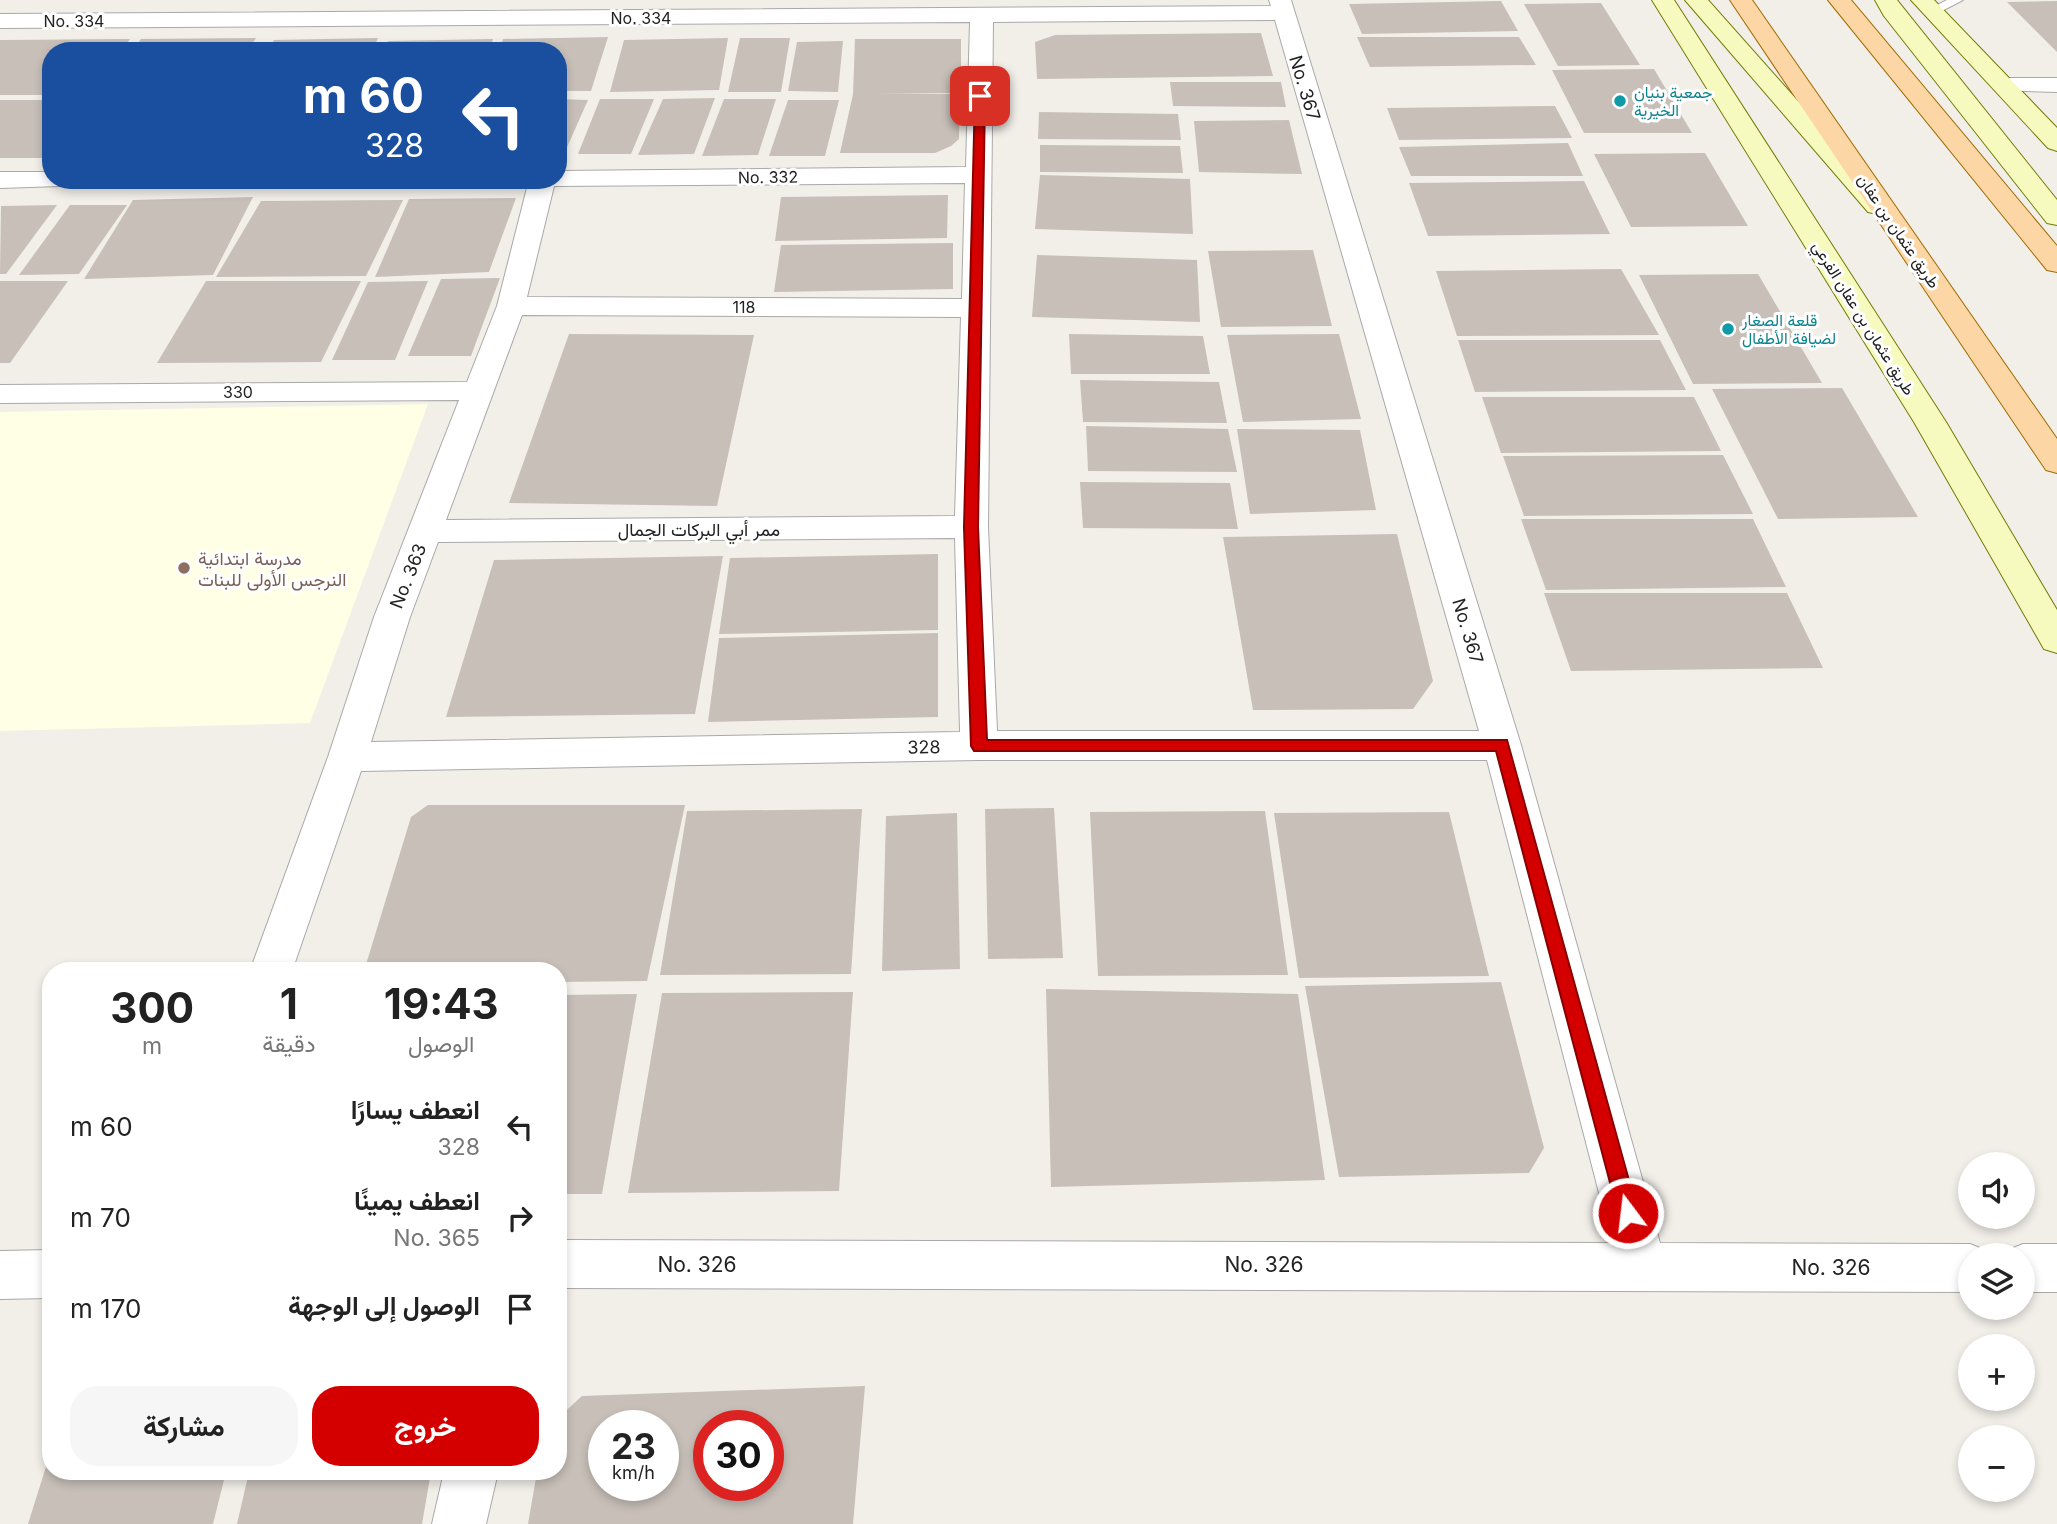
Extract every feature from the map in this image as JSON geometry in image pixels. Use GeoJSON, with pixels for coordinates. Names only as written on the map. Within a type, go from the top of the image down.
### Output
{"type":"FeatureCollection","features":[{"type":"Feature","properties":{"kind":"main road","name":"طريق عثمان بن عفان الفرعي"},"geometry":{"type":"LineString","coordinates":[[1663,0],[1930,422],[2057,639]]}},
{"type":"Feature","properties":{"kind":"main road"},"geometry":{"type":"LineString","coordinates":[[1696,0],[1901,234]]}},
{"type":"Feature","properties":{"kind":"main road","name":"طريق عثمان بن عفان"},"geometry":{"type":"LineString","coordinates":[[1741,0],[2057,463]]}},
{"type":"Feature","properties":{"kind":"main road"},"geometry":{"type":"LineString","coordinates":[[1839,0],[2057,264]]}},
{"type":"Feature","properties":{"kind":"main road"},"geometry":{"type":"LineString","coordinates":[[1886,0],[2057,217]]}},
{"type":"Feature","properties":{"kind":"main road"},"geometry":{"type":"LineString","coordinates":[[1927,5],[2057,143]]}},
{"type":"Feature","properties":{"kind":"street","name":"No. 334"},"geometry":{"type":"LineString","coordinates":[[0,22],[982,16],[1281,7]]}},
{"type":"Feature","properties":{"kind":"street","name":"No. 367"},"geometry":{"type":"LineString","coordinates":[[1281,7],[1502,745],[1642,1265]]}},
{"type":"Feature","properties":{"kind":"street"},"geometry":{"type":"LineString","coordinates":[[979,746],[971,527],[982,16]]}},
{"type":"Feature","properties":{"kind":"street"},"geometry":{"type":"LineString","coordinates":[[2004,85],[2057,85]]}},
{"type":"Feature","properties":{"kind":"street","name":"No. 332"},"geometry":{"type":"LineString","coordinates":[[567,179],[978,175]]}},
{"type":"Feature","properties":{"kind":"street"},"geometry":{"type":"LineString","coordinates":[[0,180],[42,180]]}},
{"type":"Feature","properties":{"kind":"street","name":"No. 363"},"geometry":{"type":"LineString","coordinates":[[274,962],[347,757],[391,617],[511,306],[539,189]]}},
{"type":"Feature","properties":{"kind":"street","name":"118"},"geometry":{"type":"LineString","coordinates":[[511,306],[976,307]]}},
{"type":"Feature","properties":{"kind":"street","name":"330"},"geometry":{"type":"LineString","coordinates":[[0,394],[477,391]]}},
{"type":"Feature","properties":{"kind":"street","name":"ممر أبي البركات الجمال"},"geometry":{"type":"LineString","coordinates":[[426,531],[971,527]]}},
{"type":"Feature","properties":{"kind":"street","name":"328"},"geometry":{"type":"LineString","coordinates":[[347,757],[979,746],[1502,745]]}},
{"type":"Feature","properties":{"kind":"street","name":"No. 326"},"geometry":{"type":"LineString","coordinates":[[567,1264],[1958,1268]]}},
{"type":"Feature","properties":{"kind":"street"},"geometry":{"type":"LineString","coordinates":[[2035,1268],[2057,1268]]}},
{"type":"Feature","properties":{"kind":"street"},"geometry":{"type":"LineString","coordinates":[[0,1275],[42,1274]]}},
{"type":"Feature","properties":{"kind":"street"},"geometry":{"type":"LineString","coordinates":[[459,1524],[469,1480]]}},
{"type":"Feature","properties":{"kind":"lane"},"geometry":{"type":"LineString","coordinates":[[1927,5],[1957,0]]}},
{"type":"Feature","properties":{"kind":"shaded area","name":"مدرسة ابتدائية النرجس الأولى للبنات"},"geometry":{"type":"Polygon","coordinates":[[[428,404],[310,723],[0,731],[0,412],[428,404]]]}},
{"type":"Feature","properties":{"kind":"building"},"geometry":{"type":"Polygon","coordinates":[[[1501,1],[1518,31],[1362,34],[1349,4],[1501,1]]]}},
{"type":"Feature","properties":{"kind":"building"},"geometry":{"type":"Polygon","coordinates":[[[2057,1],[2057,52],[2007,2],[2057,1]]]}},
{"type":"Feature","properties":{"kind":"building"},"geometry":{"type":"Polygon","coordinates":[[[1601,3],[1640,65],[1558,66],[1524,4],[1601,3]]]}},
{"type":"Feature","properties":{"kind":"building"},"geometry":{"type":"Polygon","coordinates":[[[1261,33],[1273,76],[1037,79],[1035,42],[1055,35],[1261,33]]]}},
{"type":"Feature","properties":{"kind":"building"},"geometry":{"type":"Polygon","coordinates":[[[608,37],[591,91],[567,91],[567,42],[502,42],[503,39],[608,37]]]}},
{"type":"Feature","properties":{"kind":"building"},"geometry":{"type":"Polygon","coordinates":[[[1357,37],[1519,37],[1536,65],[1370,67],[1357,37]]]}},
{"type":"Feature","properties":{"kind":"building"},"geometry":{"type":"Polygon","coordinates":[[[256,38],[253,42],[139,42],[141,39],[256,38]]]}},
{"type":"Feature","properties":{"kind":"building"},"geometry":{"type":"Polygon","coordinates":[[[378,38],[376,42],[273,42],[378,38]]]}},
{"type":"Feature","properties":{"kind":"building"},"geometry":{"type":"Polygon","coordinates":[[[728,38],[719,90],[610,92],[624,40],[728,38]]]}},
{"type":"Feature","properties":{"kind":"building"},"geometry":{"type":"Polygon","coordinates":[[[740,38],[790,38],[781,92],[728,92],[740,38]]]}},
{"type":"Feature","properties":{"kind":"building"},"geometry":{"type":"Polygon","coordinates":[[[130,39],[128,42],[42,42],[42,95],[0,95],[0,40],[130,39]]]}},
{"type":"Feature","properties":{"kind":"building"},"geometry":{"type":"Polygon","coordinates":[[[493,39],[492,42],[388,41],[493,39]]]}},
{"type":"Feature","properties":{"kind":"building"},"geometry":{"type":"Polygon","coordinates":[[[855,39],[961,39],[961,93],[878,94],[960,94],[959,139],[935,153],[840,153],[853,94],[855,39]]]}},
{"type":"Feature","properties":{"kind":"building"},"geometry":{"type":"Polygon","coordinates":[[[843,41],[838,92],[788,91],[797,42],[843,41]]]}},
{"type":"Feature","properties":{"kind":"building","name":"جمعية بنيان الخيرية"},"geometry":{"type":"Polygon","coordinates":[[[1654,69],[1692,133],[1584,133],[1552,70],[1654,69]]]}},
{"type":"Feature","properties":{"kind":"building"},"geometry":{"type":"Polygon","coordinates":[[[1170,82],[1281,82],[1286,107],[1173,106],[1170,82]]]}},
{"type":"Feature","properties":{"kind":"building"},"geometry":{"type":"Polygon","coordinates":[[[715,98],[694,154],[638,155],[663,99],[715,98]]]}},
{"type":"Feature","properties":{"kind":"building"},"geometry":{"type":"Polygon","coordinates":[[[567,99],[588,100],[567,147],[567,99]]]}},
{"type":"Feature","properties":{"kind":"building"},"geometry":{"type":"Polygon","coordinates":[[[600,99],[654,99],[631,154],[578,154],[600,99]]]}},
{"type":"Feature","properties":{"kind":"building"},"geometry":{"type":"Polygon","coordinates":[[[724,99],[776,99],[758,155],[702,156],[724,99]]]}},
{"type":"Feature","properties":{"kind":"building"},"geometry":{"type":"Polygon","coordinates":[[[0,100],[42,100],[42,158],[0,158],[0,100]]]}},
{"type":"Feature","properties":{"kind":"building"},"geometry":{"type":"Polygon","coordinates":[[[788,100],[839,100],[825,156],[769,156],[788,100]]]}},
{"type":"Feature","properties":{"kind":"building"},"geometry":{"type":"Polygon","coordinates":[[[1555,106],[1572,138],[1399,140],[1387,108],[1555,106]]]}},
{"type":"Feature","properties":{"kind":"building"},"geometry":{"type":"Polygon","coordinates":[[[1039,112],[1178,114],[1181,140],[1038,139],[1039,112]]]}},
{"type":"Feature","properties":{"kind":"building"},"geometry":{"type":"Polygon","coordinates":[[[1289,120],[1302,174],[1199,172],[1194,121],[1289,120]]]}},
{"type":"Feature","properties":{"kind":"building"},"geometry":{"type":"Polygon","coordinates":[[[1568,143],[1583,176],[1411,176],[1399,147],[1568,143]]]}},
{"type":"Feature","properties":{"kind":"building"},"geometry":{"type":"Polygon","coordinates":[[[1040,145],[1180,146],[1183,173],[1040,172],[1040,145]]]}},
{"type":"Feature","properties":{"kind":"building"},"geometry":{"type":"Polygon","coordinates":[[[1705,153],[1748,226],[1631,227],[1594,154],[1705,153]]]}},
{"type":"Feature","properties":{"kind":"building"},"geometry":{"type":"Polygon","coordinates":[[[1040,175],[1190,179],[1193,234],[1035,229],[1040,175]]]}},
{"type":"Feature","properties":{"kind":"building"},"geometry":{"type":"Polygon","coordinates":[[[1584,181],[1610,234],[1428,236],[1409,183],[1584,181]]]}},
{"type":"Feature","properties":{"kind":"building"},"geometry":{"type":"Polygon","coordinates":[[[948,195],[947,238],[775,241],[781,197],[948,195]]]}},
{"type":"Feature","properties":{"kind":"building"},"geometry":{"type":"Polygon","coordinates":[[[253,197],[213,275],[84,279],[133,200],[253,197]]]}},
{"type":"Feature","properties":{"kind":"building"},"geometry":{"type":"Polygon","coordinates":[[[516,198],[489,272],[375,277],[409,199],[516,198]]]}},
{"type":"Feature","properties":{"kind":"building"},"geometry":{"type":"Polygon","coordinates":[[[403,200],[366,276],[216,277],[261,201],[403,200]]]}},
{"type":"Feature","properties":{"kind":"building"},"geometry":{"type":"Polygon","coordinates":[[[57,205],[6,274],[0,274],[1,206],[57,205]]]}},
{"type":"Feature","properties":{"kind":"building"},"geometry":{"type":"Polygon","coordinates":[[[70,205],[127,205],[79,274],[19,275],[70,205]]]}},
{"type":"Feature","properties":{"kind":"building"},"geometry":{"type":"Polygon","coordinates":[[[953,243],[953,289],[774,292],[781,245],[953,243]]]}},
{"type":"Feature","properties":{"kind":"building"},"geometry":{"type":"Polygon","coordinates":[[[1313,250],[1332,326],[1221,327],[1208,251],[1313,250]]]}},
{"type":"Feature","properties":{"kind":"building"},"geometry":{"type":"Polygon","coordinates":[[[1037,255],[1197,260],[1200,322],[1032,317],[1037,255]]]}},
{"type":"Feature","properties":{"kind":"building"},"geometry":{"type":"Polygon","coordinates":[[[1621,269],[1659,335],[1457,336],[1436,271],[1621,269]]]}},
{"type":"Feature","properties":{"kind":"building","name":"قلعة الصغار لضيافة الأطفال"},"geometry":{"type":"Polygon","coordinates":[[[1758,274],[1822,383],[1693,384],[1639,275],[1758,274]]]}},
{"type":"Feature","properties":{"kind":"building"},"geometry":{"type":"Polygon","coordinates":[[[500,278],[471,356],[408,356],[441,279],[500,278]]]}},
{"type":"Feature","properties":{"kind":"building"},"geometry":{"type":"Polygon","coordinates":[[[0,281],[68,281],[10,363],[0,363],[0,281]]]}},
{"type":"Feature","properties":{"kind":"building"},"geometry":{"type":"Polygon","coordinates":[[[206,281],[361,281],[321,362],[157,363],[206,281]]]}},
{"type":"Feature","properties":{"kind":"building"},"geometry":{"type":"Polygon","coordinates":[[[428,281],[395,360],[332,360],[368,282],[428,281]]]}},
{"type":"Feature","properties":{"kind":"building"},"geometry":{"type":"Polygon","coordinates":[[[569,334],[754,335],[717,506],[509,503],[569,334]]]}},
{"type":"Feature","properties":{"kind":"building"},"geometry":{"type":"Polygon","coordinates":[[[1069,334],[1203,336],[1210,374],[1071,374],[1069,334]]]}},
{"type":"Feature","properties":{"kind":"building"},"geometry":{"type":"Polygon","coordinates":[[[1339,334],[1361,419],[1243,422],[1227,335],[1339,334]]]}},
{"type":"Feature","properties":{"kind":"building"},"geometry":{"type":"Polygon","coordinates":[[[1458,340],[1660,340],[1686,390],[1475,392],[1458,340]]]}},
{"type":"Feature","properties":{"kind":"building"},"geometry":{"type":"Polygon","coordinates":[[[1080,380],[1219,382],[1227,423],[1083,422],[1080,380]]]}},
{"type":"Feature","properties":{"kind":"building"},"geometry":{"type":"Polygon","coordinates":[[[1842,388],[1918,517],[1778,519],[1712,389],[1842,388]]]}},
{"type":"Feature","properties":{"kind":"building"},"geometry":{"type":"Polygon","coordinates":[[[1482,397],[1694,397],[1721,451],[1501,453],[1482,397]]]}},
{"type":"Feature","properties":{"kind":"building"},"geometry":{"type":"Polygon","coordinates":[[[1086,426],[1228,429],[1237,472],[1088,471],[1086,426]]]}},
{"type":"Feature","properties":{"kind":"building"},"geometry":{"type":"Polygon","coordinates":[[[1237,429],[1360,430],[1376,510],[1250,514],[1237,429]]]}},
{"type":"Feature","properties":{"kind":"building"},"geometry":{"type":"Polygon","coordinates":[[[1723,455],[1753,514],[1524,516],[1503,456],[1723,455]]]}},
{"type":"Feature","properties":{"kind":"building"},"geometry":{"type":"Polygon","coordinates":[[[1080,482],[1230,483],[1238,529],[1083,528],[1080,482]]]}},
{"type":"Feature","properties":{"kind":"building"},"geometry":{"type":"Polygon","coordinates":[[[1521,519],[1753,519],[1786,587],[1546,590],[1521,519]]]}},
{"type":"Feature","properties":{"kind":"building"},"geometry":{"type":"Polygon","coordinates":[[[1397,534],[1433,681],[1413,709],[1253,710],[1223,537],[1397,534]]]}},
{"type":"Feature","properties":{"kind":"building"},"geometry":{"type":"Polygon","coordinates":[[[938,554],[938,630],[719,634],[730,558],[938,554]]]}},
{"type":"Feature","properties":{"kind":"building"},"geometry":{"type":"Polygon","coordinates":[[[723,556],[695,714],[446,717],[494,560],[723,556]]]}},
{"type":"Feature","properties":{"kind":"building"},"geometry":{"type":"Polygon","coordinates":[[[1544,593],[1787,593],[1823,668],[1571,671],[1544,593]]]}},
{"type":"Feature","properties":{"kind":"building"},"geometry":{"type":"Polygon","coordinates":[[[938,633],[938,717],[708,722],[719,638],[938,633]]]}},
{"type":"Feature","properties":{"kind":"building"},"geometry":{"type":"Polygon","coordinates":[[[428,805],[685,805],[647,981],[567,982],[567,962],[367,962],[411,817],[428,805]]]}},
{"type":"Feature","properties":{"kind":"building"},"geometry":{"type":"Polygon","coordinates":[[[1054,808],[1063,958],[988,959],[985,809],[1054,808]]]}},
{"type":"Feature","properties":{"kind":"building"},"geometry":{"type":"Polygon","coordinates":[[[862,809],[851,974],[660,975],[687,811],[862,809]]]}},
{"type":"Feature","properties":{"kind":"building"},"geometry":{"type":"Polygon","coordinates":[[[1265,811],[1288,975],[1098,976],[1090,812],[1265,811]]]}},
{"type":"Feature","properties":{"kind":"building"},"geometry":{"type":"Polygon","coordinates":[[[1449,812],[1489,976],[1299,978],[1274,813],[1449,812]]]}},
{"type":"Feature","properties":{"kind":"building"},"geometry":{"type":"Polygon","coordinates":[[[957,813],[960,969],[882,971],[886,816],[957,813]]]}},
{"type":"Feature","properties":{"kind":"building"},"geometry":{"type":"Polygon","coordinates":[[[1501,982],[1544,1148],[1529,1173],[1339,1177],[1305,986],[1501,982]]]}},
{"type":"Feature","properties":{"kind":"building"},"geometry":{"type":"Polygon","coordinates":[[[1046,989],[1298,994],[1325,1180],[1051,1187],[1046,989]]]}},
{"type":"Feature","properties":{"kind":"building"},"geometry":{"type":"Polygon","coordinates":[[[853,992],[839,1191],[628,1193],[662,993],[853,992]]]}},
{"type":"Feature","properties":{"kind":"building"},"geometry":{"type":"Polygon","coordinates":[[[637,994],[602,1194],[567,1194],[567,995],[637,994]]]}},
{"type":"Feature","properties":{"kind":"building"},"geometry":{"type":"Polygon","coordinates":[[[865,1386],[853,1524],[528,1524],[536,1480],[567,1480],[567,1410],[582,1396],[865,1386]]]}},
{"type":"Feature","properties":{"kind":"building"},"geometry":{"type":"Polygon","coordinates":[[[42,1479],[224,1480],[213,1524],[28,1524],[42,1479]]]}},
{"type":"Feature","properties":{"kind":"building"},"geometry":{"type":"Polygon","coordinates":[[[247,1480],[430,1480],[422,1524],[237,1524],[247,1480]]]}},
{"type":"Feature","properties":{"kind":"place","name":"جمعية بنيان الخيرية"},"geometry":{"type":"Point","coordinates":[1620,101]}},
{"type":"Feature","properties":{"kind":"place","name":"قلعة الصغار لضيافة الأطفال"},"geometry":{"type":"Point","coordinates":[1728,329]}},
{"type":"Feature","properties":{"kind":"place","name":"مدرسة ابتدائية النرجس الأولى للبنات"},"geometry":{"type":"Point","coordinates":[184,568]}},
{"type":"Feature","properties":{"kind":"route"},"geometry":{"type":"LineString","coordinates":[[980,96],[971,527],[979,746],[1502,745],[1628,1213]]}}]}
